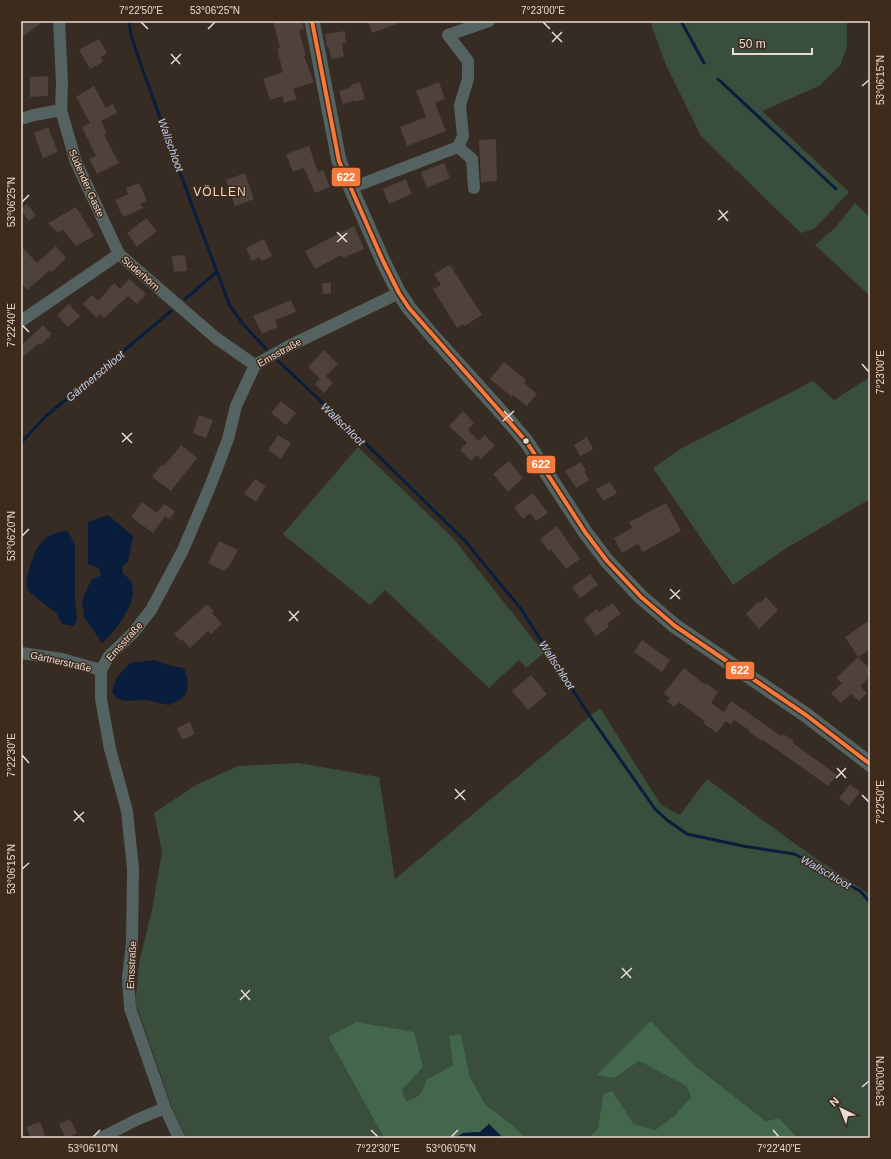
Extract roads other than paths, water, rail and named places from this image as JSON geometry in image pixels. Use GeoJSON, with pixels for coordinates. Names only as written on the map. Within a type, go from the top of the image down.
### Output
{"type":"FeatureCollection","features":[{"type":"Feature","properties":{"kind":"street","name":"Südender Gaste"},"geometry":{"type":"LineString","coordinates":[[59,21],[62,83],[60,110],[76,162],[119,254]]}},
{"type":"Feature","properties":{"kind":"street"},"geometry":{"type":"LineString","coordinates":[[351,188],[458,147],[463,136],[460,105],[468,79],[468,62],[448,35],[489,21]]}},
{"type":"Feature","properties":{"kind":"street"},"geometry":{"type":"LineString","coordinates":[[315,22],[339,162],[383,261],[399,293],[409,308],[526,441],[590,538],[607,561],[626,582],[675,626],[806,715],[870,764]]}},
{"type":"Feature","properties":{"kind":"street"},"geometry":{"type":"LineString","coordinates":[[21,120],[34,115],[60,110]]}},
{"type":"Feature","properties":{"kind":"street"},"geometry":{"type":"LineString","coordinates":[[458,147],[472,160],[474,188]]}},
{"type":"Feature","properties":{"kind":"street","name":"Süderhörn"},"geometry":{"type":"LineString","coordinates":[[21,320],[119,254],[216,338],[255,365]]}},
{"type":"Feature","properties":{"kind":"street","name":"Emsstraße"},"geometry":{"type":"LineString","coordinates":[[179,1138],[165,1108],[130,1008],[128,978],[132,943],[133,868],[127,811],[110,749],[101,699],[100,670],[109,656],[133,633],[151,610],[183,550],[228,440],[236,406],[255,365],[263,359],[295,343],[399,293]]}},
{"type":"Feature","properties":{"kind":"street","name":"Gärtnerstraße"},"geometry":{"type":"LineString","coordinates":[[21,653],[62,659],[100,670]]}},
{"type":"Feature","properties":{"kind":"street"},"geometry":{"type":"LineString","coordinates":[[101,1138],[136,1120],[165,1108]]}},
{"type":"Feature","properties":{"kind":"water"},"geometry":{"type":"Polygon","coordinates":[[[108,515],[133,536],[128,562],[122,567],[123,574],[130,581],[133,589],[132,599],[128,609],[115,629],[102,643],[84,617],[82,601],[91,580],[101,575],[99,568],[88,564],[88,522],[108,515]]]}},
{"type":"Feature","properties":{"kind":"water"},"geometry":{"type":"Polygon","coordinates":[[[68,531],[75,545],[75,600],[77,619],[74,626],[62,624],[56,613],[28,591],[27,586],[27,578],[31,562],[37,548],[52,534],[68,531]]]}},
{"type":"Feature","properties":{"kind":"water"},"geometry":{"type":"Polygon","coordinates":[[[154,660],[171,666],[184,668],[188,684],[186,692],[181,699],[169,705],[148,700],[126,701],[118,699],[115,696],[112,691],[117,677],[130,663],[154,660]]]}},
{"type":"Feature","properties":{"kind":"water"},"geometry":{"type":"Polygon","coordinates":[[[489,1124],[503,1138],[455,1138],[463,1133],[480,1132],[489,1124]]]}},
{"type":"Feature","properties":{"kind":"waterway","name":"Wallschloot"},"geometry":{"type":"LineString","coordinates":[[129,21],[131,35],[142,68],[230,306],[243,324],[266,349]]}},
{"type":"Feature","properties":{"kind":"waterway"},"geometry":{"type":"LineString","coordinates":[[681,21],[704,63]]}},
{"type":"Feature","properties":{"kind":"waterway"},"geometry":{"type":"LineString","coordinates":[[718,79],[836,189]]}},
{"type":"Feature","properties":{"kind":"waterway","name":"Gärtnerschloot"},"geometry":{"type":"LineString","coordinates":[[185,299],[217,272]]}},
{"type":"Feature","properties":{"kind":"waterway","name":"Gärtnerschloot"},"geometry":{"type":"LineString","coordinates":[[21,443],[45,417],[171,311]]}},
{"type":"Feature","properties":{"kind":"waterway","name":"Wallschloot"},"geometry":{"type":"LineString","coordinates":[[278,361],[353,431],[465,541],[521,609],[587,712],[655,809],[667,820],[687,834],[743,846],[794,854],[813,863],[829,874],[860,891],[870,902]]}},
{"type":"Feature","properties":{"kind":"district","name":"VÖLLEN"},"geometry":{"type":"Point","coordinates":[220,192]}}]}
